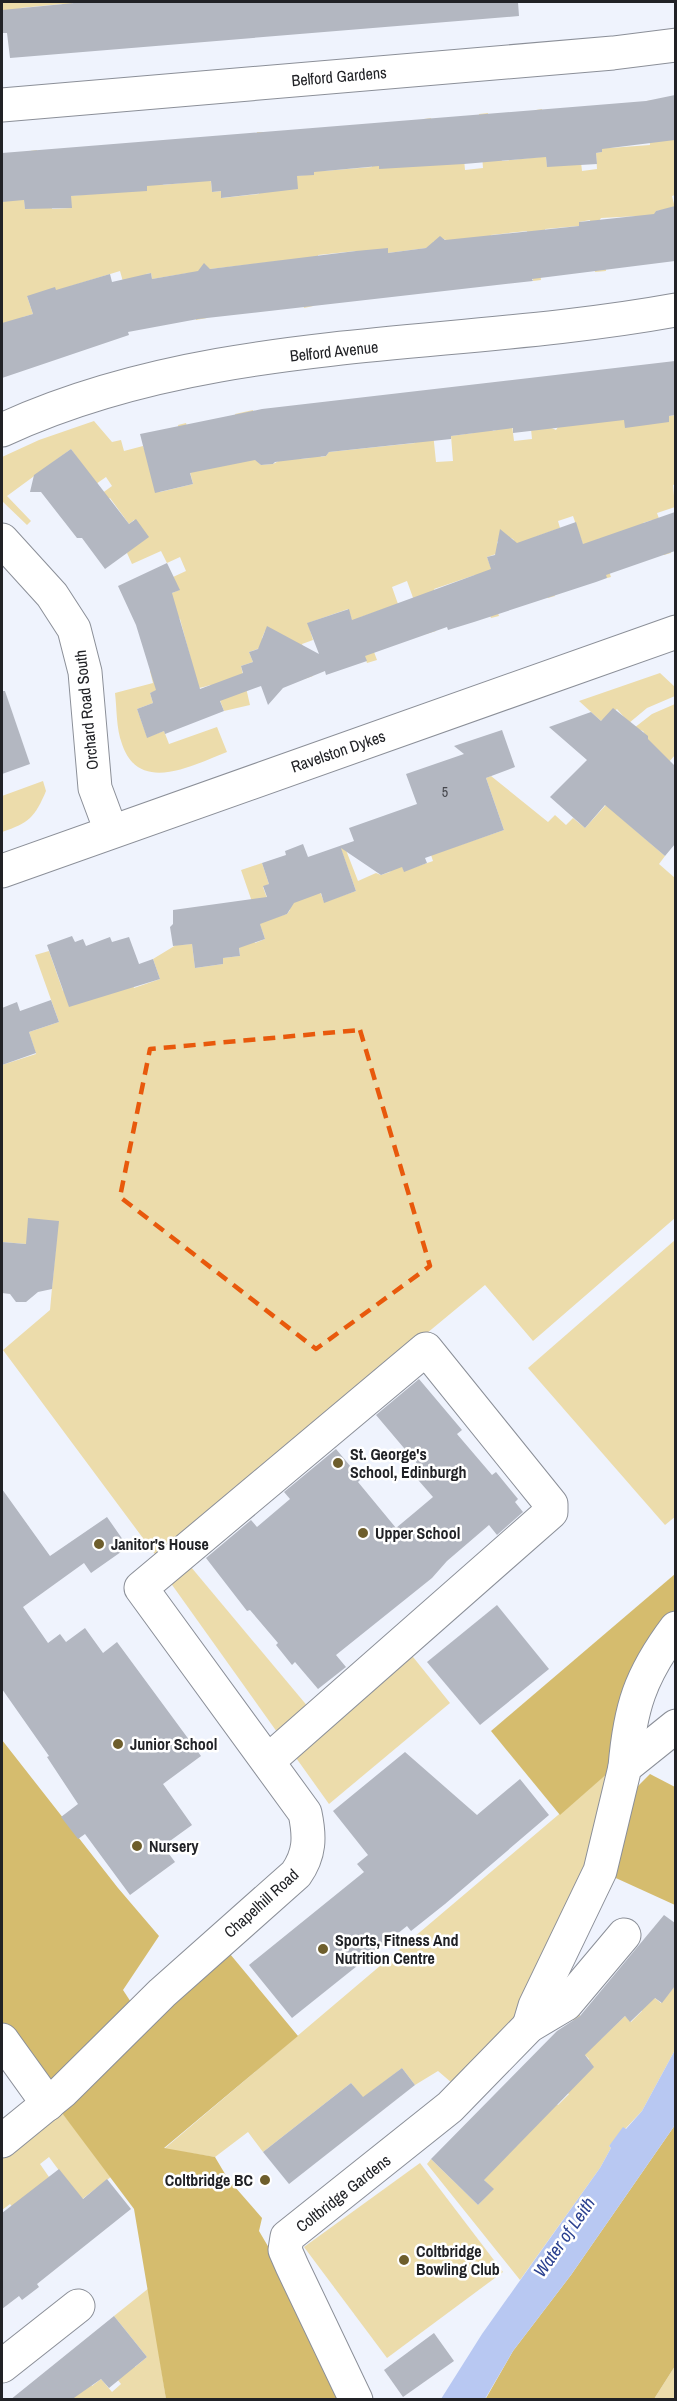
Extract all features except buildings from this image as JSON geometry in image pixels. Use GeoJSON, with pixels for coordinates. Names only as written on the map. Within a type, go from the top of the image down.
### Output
{"type":"FeatureCollection","features":[{"type":"Feature","properties":{"kind":"street","name":"Belford Gardens"},"geometry":{"type":"LineString","coordinates":[[2,105],[601,54],[675,45]]}},
{"type":"Feature","properties":{"kind":"street","name":"Belford Avenue"},"geometry":{"type":"LineString","coordinates":[[2,430],[64,405],[208,366],[675,310]]}},
{"type":"Feature","properties":{"kind":"street","name":"Orchard Road South"},"geometry":{"type":"LineString","coordinates":[[2,540],[52,595],[74,629],[85,672],[95,788],[111,831]]}},
{"type":"Feature","properties":{"kind":"street","name":"Ravelston Dykes"},"geometry":{"type":"LineString","coordinates":[[2,871],[111,831],[671,640]]}},
{"type":"Feature","properties":{"kind":"street","name":"Chapelhill Road"},"geometry":{"type":"LineString","coordinates":[[2,2141],[55,2098],[230,1930],[296,1875],[306,1859],[309,1842],[305,1813],[141,1588],[426,1349],[551,1504],[552,1510],[548,1516],[268,1761]]}},
{"type":"Feature","properties":{"kind":"street","name":"Coltbridge Gardens"},"geometry":{"type":"LineString","coordinates":[[529,2026],[535,2006],[600,1871],[625,1767],[632,1715],[644,1676],[675,1628]]}},
{"type":"Feature","properties":{"kind":"street"},"geometry":{"type":"LineString","coordinates":[[625,1767],[675,1726]]}},
{"type":"Feature","properties":{"kind":"street","name":"Coltbridge Gardens"},"geometry":{"type":"LineString","coordinates":[[356,2400],[285,2250],[286,2237],[450,2107],[529,2026],[566,2004],[624,1935]]}},
{"type":"Feature","properties":{"kind":"street"},"geometry":{"type":"LineString","coordinates":[[2,2040],[55,2098]]}},
{"type":"Feature","properties":{"kind":"street"},"geometry":{"type":"LineString","coordinates":[[2,2366],[78,2306]]}},
{"type":"Feature","properties":{"kind":"highlighted area"},"geometry":{"type":"Polygon","coordinates":[[[360,1030],[430,1266],[316,1349],[120,1197],[150,1049],[360,1030]]]}},
{"type":"Feature","properties":{"kind":"shaded area"},"geometry":{"type":"Polygon","coordinates":[[[2,2],[84,2],[72,3],[75,33],[65,34],[62,4],[20,8],[22,38],[5,10],[2,10],[2,2]]]}},
{"type":"Feature","properties":{"kind":"shaded area"},"geometry":{"type":"Polygon","coordinates":[[[654,100],[675,140],[675,195],[672,196],[675,208],[656,211],[643,247],[639,216],[601,218],[599,221],[602,229],[606,271],[595,272],[590,220],[579,222],[579,226],[545,229],[548,259],[539,259],[541,280],[533,281],[527,231],[491,235],[494,265],[442,238],[433,242],[434,247],[388,253],[388,248],[362,300],[356,251],[318,255],[321,285],[311,287],[313,306],[304,308],[298,259],[210,269],[201,267],[207,318],[196,320],[188,273],[152,279],[151,273],[146,274],[146,280],[132,314],[120,271],[71,286],[85,330],[27,296],[33,314],[23,317],[9,356],[2,337],[2,202],[24,196],[25,209],[35,208],[30,151],[37,150],[39,179],[50,179],[52,209],[71,208],[71,196],[91,194],[143,142],[163,185],[200,181],[206,137],[212,192],[221,191],[222,198],[259,194],[258,180],[261,180],[257,132],[263,132],[265,151],[297,176],[314,174],[310,129],[323,171],[372,167],[369,124],[428,165],[424,119],[431,118],[433,138],[464,159],[465,170],[483,168],[479,114],[488,113],[490,133],[502,161],[540,157],[536,110],[542,109],[547,166],[580,154],[582,171],[597,169],[596,153],[602,152],[600,128],[610,148],[650,145],[647,101],[654,100]]]}},
{"type":"Feature","properties":{"kind":"shaded area"},"geometry":{"type":"Polygon","coordinates":[[[595,372],[659,418],[675,415],[676,484],[673,485],[675,507],[657,513],[671,553],[664,555],[652,520],[643,523],[644,528],[598,539],[611,577],[607,578],[589,562],[573,516],[558,521],[560,528],[535,537],[555,596],[548,598],[513,539],[506,536],[497,542],[499,553],[487,557],[498,587],[490,590],[499,616],[491,618],[475,575],[434,589],[438,603],[427,607],[436,631],[426,634],[407,581],[392,587],[398,604],[361,617],[377,660],[367,663],[348,609],[308,623],[313,640],[302,644],[313,676],[304,679],[289,638],[281,641],[265,631],[262,638],[265,646],[249,652],[253,662],[241,666],[250,705],[224,711],[217,692],[210,685],[150,693],[153,703],[137,709],[147,737],[164,731],[169,744],[217,727],[227,752],[183,769],[154,772],[141,769],[130,760],[120,738],[115,693],[153,683],[150,671],[191,660],[180,619],[152,602],[179,590],[173,577],[186,571],[180,557],[167,563],[161,551],[132,564],[127,553],[138,526],[134,520],[129,524],[110,498],[73,525],[68,518],[112,486],[106,477],[96,484],[71,449],[7,496],[31,521],[27,525],[2,501],[2,457],[39,440],[94,421],[112,442],[121,440],[124,451],[143,446],[160,492],[193,484],[178,425],[186,423],[192,442],[244,462],[235,414],[253,410],[261,465],[273,464],[299,450],[300,459],[310,458],[308,441],[321,457],[326,456],[329,452],[415,443],[412,411],[431,413],[436,462],[453,461],[451,436],[473,433],[469,405],[493,431],[512,425],[514,441],[532,439],[526,380],[547,426],[556,430],[595,372]]]}},
{"type":"Feature","properties":{"kind":"shaded area"},"geometry":{"type":"Polygon","coordinates":[[[660,673],[675,687],[675,696],[647,708],[629,723],[617,709],[601,721],[579,701],[660,673]]]}},
{"type":"Feature","properties":{"kind":"shaded area"},"geometry":{"type":"Polygon","coordinates":[[[675,704],[675,755],[621,818],[665,856],[659,864],[675,878],[675,1218],[533,1341],[485,1285],[157,1557],[3,1350],[50,1310],[58,1222],[26,1244],[2,1242],[2,1065],[36,1054],[29,1032],[59,1022],[35,955],[49,951],[63,991],[132,982],[134,988],[160,979],[153,959],[176,945],[192,944],[195,968],[223,964],[223,958],[240,956],[237,930],[247,921],[255,943],[265,939],[241,870],[262,863],[269,884],[263,887],[274,918],[287,914],[290,910],[287,901],[317,884],[324,902],[356,891],[340,846],[344,845],[358,881],[376,873],[381,875],[390,872],[398,856],[404,871],[433,861],[431,855],[504,830],[486,778],[491,776],[548,822],[555,815],[566,825],[573,818],[585,828],[624,785],[648,739],[643,731],[634,728],[652,714],[675,704]]]}},
{"type":"Feature","properties":{"kind":"shaded area"},"geometry":{"type":"Polygon","coordinates":[[[43,781],[46,791],[30,818],[2,832],[2,796],[43,781]]]}},
{"type":"Feature","properties":{"kind":"shaded area"},"geometry":{"type":"Polygon","coordinates":[[[675,1240],[676,1516],[665,1525],[528,1368],[675,1240]]]}},
{"type":"Feature","properties":{"kind":"shaded area"},"geometry":{"type":"Polygon","coordinates":[[[191,1567],[309,1708],[282,1739],[165,1575],[191,1567]]]}},
{"type":"Feature","properties":{"kind":"shaded area"},"geometry":{"type":"Polygon","coordinates":[[[675,1574],[675,1613],[617,1765],[560,1815],[491,1731],[675,1574]]]}},
{"type":"Feature","properties":{"kind":"shaded area"},"geometry":{"type":"Polygon","coordinates":[[[405,1647],[450,1703],[329,1804],[289,1748],[405,1647]]]}},
{"type":"Feature","properties":{"kind":"shaded area"},"geometry":{"type":"Polygon","coordinates":[[[2,1740],[118,1888],[159,1936],[123,1990],[146,2025],[230,1954],[298,2036],[164,2148],[215,2157],[228,2179],[262,2218],[259,2231],[302,2304],[340,2399],[166,2399],[134,2209],[59,2109],[50,2088],[2,2023],[2,1740]]]}},
{"type":"Feature","properties":{"kind":"shaded area"},"geometry":{"type":"Polygon","coordinates":[[[617,1765],[595,1858],[517,2017],[452,2083],[438,2071],[415,2085],[402,2068],[363,2098],[351,2083],[263,2152],[248,2132],[215,2157],[164,2149],[617,1765]]]}},
{"type":"Feature","properties":{"kind":"shaded area"},"geometry":{"type":"Polygon","coordinates":[[[650,1774],[675,1787],[675,1905],[607,1874],[621,1803],[650,1774]]]}},
{"type":"Feature","properties":{"kind":"shaded area"},"geometry":{"type":"Polygon","coordinates":[[[620,1970],[661,2003],[675,1986],[675,2050],[642,2111],[609,2146],[611,2148],[600,2168],[520,2280],[427,2164],[431,2159],[478,2205],[493,2189],[483,2179],[550,2099],[558,2105],[569,2094],[562,2088],[589,2059],[581,2051],[593,2040],[571,2018],[577,2012],[601,2039],[625,2016],[631,2022],[642,2011],[620,1970]]]}},
{"type":"Feature","properties":{"kind":"shaded area"},"geometry":{"type":"Polygon","coordinates":[[[59,2109],[112,2176],[81,2200],[49,2157],[40,2164],[49,2177],[28,2226],[10,2204],[2,2210],[2,2156],[59,2109]]]}},
{"type":"Feature","properties":{"kind":"shaded area"},"geometry":{"type":"Polygon","coordinates":[[[675,2125],[675,2366],[654,2399],[485,2400],[513,2351],[571,2275],[675,2125]]]}},
{"type":"Feature","properties":{"kind":"shaded area","name":"Coltbridge Bowling Club"},"geometry":{"type":"Polygon","coordinates":[[[420,2163],[503,2272],[387,2358],[304,2247],[420,2163]]]}},
{"type":"Feature","properties":{"kind":"shaded area"},"geometry":{"type":"Polygon","coordinates":[[[149,2288],[166,2399],[71,2399],[67,2355],[92,2386],[101,2379],[112,2392],[121,2384],[111,2371],[127,2358],[135,2367],[147,2357],[114,2316],[149,2288]]]}},
{"type":"Feature","properties":{"kind":"shaded area"},"geometry":{"type":"Polygon","coordinates":[[[675,2366],[675,2399],[654,2399],[675,2366]]]}},
{"type":"Feature","properties":{"kind":"water","name":"Water of Leith"},"geometry":{"type":"Polygon","coordinates":[[[675,2050],[675,2125],[571,2275],[513,2351],[485,2399],[441,2399],[482,2334],[600,2168],[611,2148],[609,2146],[623,2127],[626,2129],[642,2111],[675,2050]]]}},
{"type":"Feature","properties":{"kind":"place","name":"St. George's School, Edinburgh"},"geometry":{"type":"Point","coordinates":[338,1463]}},
{"type":"Feature","properties":{"kind":"place","name":"Upper School"},"geometry":{"type":"Point","coordinates":[363,1533]}},
{"type":"Feature","properties":{"kind":"place","name":"Janitor's House"},"geometry":{"type":"Point","coordinates":[99,1544]}},
{"type":"Feature","properties":{"kind":"place","name":"Junior School"},"geometry":{"type":"Point","coordinates":[118,1744]}},
{"type":"Feature","properties":{"kind":"place","name":"Nursery"},"geometry":{"type":"Point","coordinates":[137,1846]}},
{"type":"Feature","properties":{"kind":"place","name":"Sports, Fitness And Nutrition Centre"},"geometry":{"type":"Point","coordinates":[323,1949]}},
{"type":"Feature","properties":{"kind":"place","name":"Coltbridge BC"},"geometry":{"type":"Point","coordinates":[265,2180]}},
{"type":"Feature","properties":{"kind":"place","name":"Coltbridge Bowling Club"},"geometry":{"type":"Point","coordinates":[404,2260]}}]}
